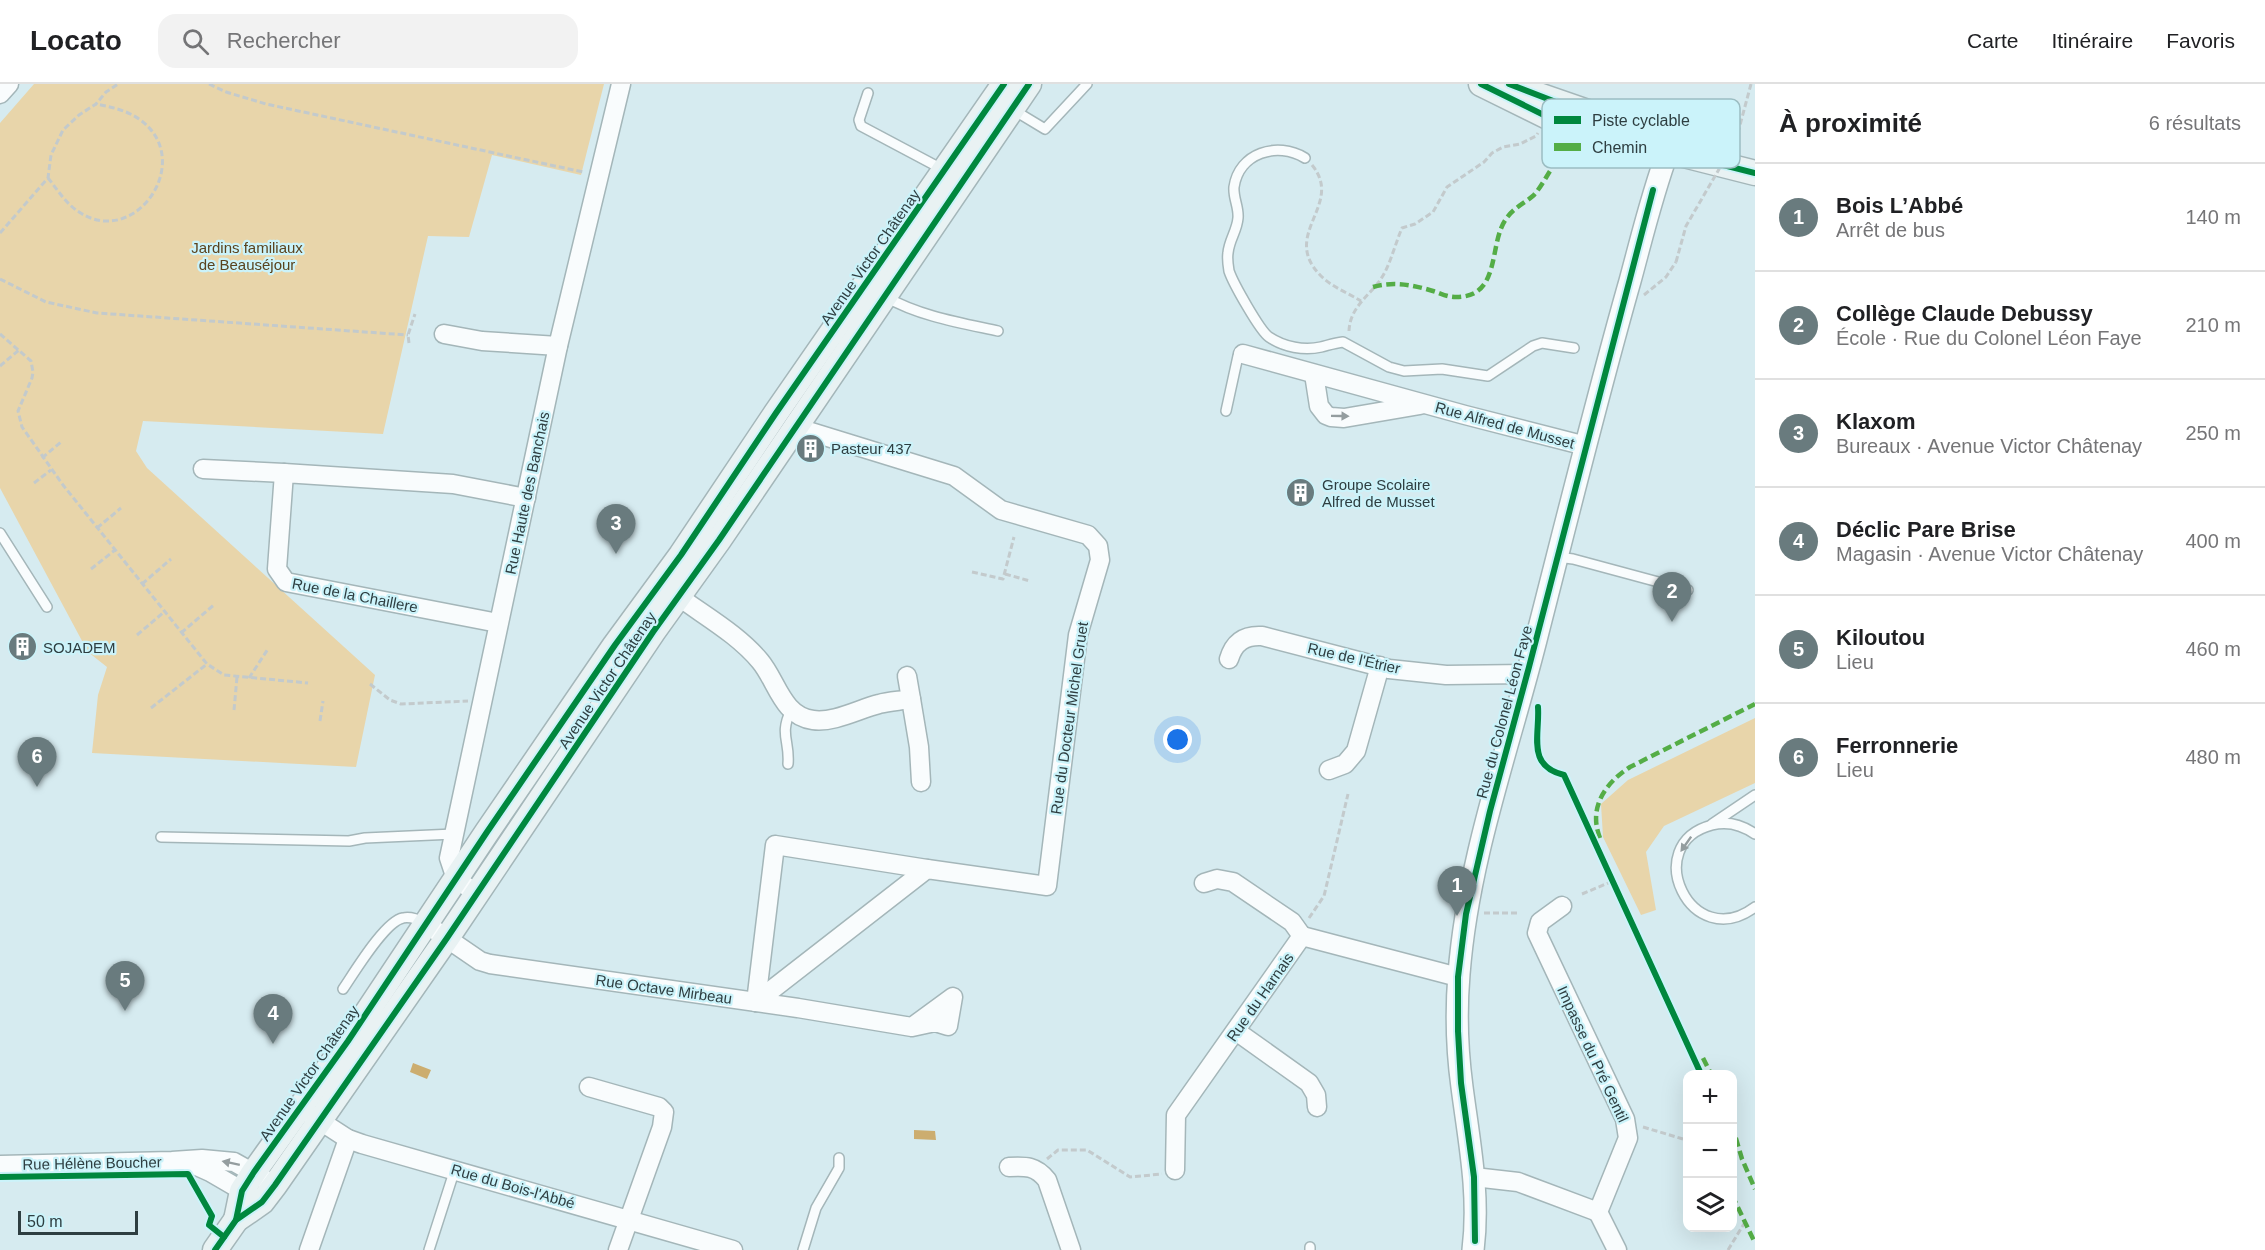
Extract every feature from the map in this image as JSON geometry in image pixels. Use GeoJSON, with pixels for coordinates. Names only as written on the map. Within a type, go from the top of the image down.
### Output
{"type":"FeatureCollection","features":[{"type":"Feature","properties":{"kind":"main road","name":"Avenue Victor Châtenay"},"geometry":{"type":"LineString","coordinates":[[309,1113],[447,938],[466,886],[615,645],[670,591],[953,176],[1004,97],[1029,84]]}},
{"type":"Feature","properties":{"kind":"main road"},"geometry":{"type":"LineString","coordinates":[[1482,84],[1542,122]]}},
{"type":"Feature","properties":{"kind":"main road"},"geometry":{"type":"LineString","coordinates":[[1509,84],[1548,99]]}},
{"type":"Feature","properties":{"kind":"main road"},"geometry":{"type":"LineString","coordinates":[[1735,168],[1755,173]]}},
{"type":"Feature","properties":{"kind":"main road","name":"Avenue Victor Châtenay"},"geometry":{"type":"LineString","coordinates":[[741,486],[795,427],[884,296],[953,176]]}},
{"type":"Feature","properties":{"kind":"main road","name":"Avenue Victor Châtenay"},"geometry":{"type":"LineString","coordinates":[[215,1250],[309,1113],[426,924],[466,886]]}},
{"type":"Feature","properties":{"kind":"street"},"geometry":{"type":"LineString","coordinates":[[0,94],[9,84]]}},
{"type":"Feature","properties":{"kind":"street","name":"Rue Haute des Banchais"},"geometry":{"type":"LineString","coordinates":[[466,886],[449,858],[558,346],[621,84]]}},
{"type":"Feature","properties":{"kind":"street","name":"Rue du Colonel Léon Faye"},"geometry":{"type":"LineString","coordinates":[[1473,1250],[1474,1177],[1461,1083],[1458,1031],[1458,977],[1466,914],[1490,811],[1653,190],[1661,168]]}},
{"type":"Feature","properties":{"kind":"street"},"geometry":{"type":"LineString","coordinates":[[444,334],[482,341],[558,346]]}},
{"type":"Feature","properties":{"kind":"street","name":"Rue Alfred de Musset"},"geometry":{"type":"LineString","coordinates":[[1243,354],[1586,446]]}},
{"type":"Feature","properties":{"kind":"street","name":"Rue Alfred de Musset"},"geometry":{"type":"LineString","coordinates":[[1314,374],[1319,406],[1331,417],[1344,418],[1424,404]]}},
{"type":"Feature","properties":{"kind":"street","name":"Rue du Docteur Michel Gruet"},"geometry":{"type":"LineString","coordinates":[[795,427],[954,476],[1001,510],[1088,535],[1098,546],[1100,560],[1078,635],[1047,886],[927,869]]}},
{"type":"Feature","properties":{"kind":"street"},"geometry":{"type":"LineString","coordinates":[[203,469],[453,484],[525,498]]}},
{"type":"Feature","properties":{"kind":"street","name":"Rue de la Chaillere"},"geometry":{"type":"LineString","coordinates":[[284,473],[277,563],[279,574],[286,582],[498,623]]}},
{"type":"Feature","properties":{"kind":"street"},"geometry":{"type":"LineString","coordinates":[[670,591],[753,653],[765,667],[791,711],[808,719],[824,720],[881,703],[911,699]]}},
{"type":"Feature","properties":{"kind":"street","name":"Rue de l'Étrier"},"geometry":{"type":"LineString","coordinates":[[1229,659],[1231,652],[1240,641],[1247,637],[1262,636],[1380,666],[1446,675],[1527,674]]}},
{"type":"Feature","properties":{"kind":"street"},"geometry":{"type":"LineString","coordinates":[[1329,770],[1345,764],[1356,751],[1380,666]]}},
{"type":"Feature","properties":{"kind":"street"},"geometry":{"type":"LineString","coordinates":[[907,676],[919,747],[921,782]]}},
{"type":"Feature","properties":{"kind":"street"},"geometry":{"type":"LineString","coordinates":[[756,1002],[775,845],[927,869]]}},
{"type":"Feature","properties":{"kind":"street"},"geometry":{"type":"LineString","coordinates":[[756,1002],[927,869]]}},
{"type":"Feature","properties":{"kind":"street"},"geometry":{"type":"LineString","coordinates":[[1204,883],[1217,879],[1233,882],[1303,930]]}},
{"type":"Feature","properties":{"kind":"street","name":"Impasse du Pré Gentil"},"geometry":{"type":"LineString","coordinates":[[1562,906],[1540,922],[1537,933],[1625,1119],[1629,1138],[1598,1212]]}},
{"type":"Feature","properties":{"kind":"street","name":"Rue Octave Mirbeau"},"geometry":{"type":"LineString","coordinates":[[426,924],[480,961],[490,964],[912,1027]]}},
{"type":"Feature","properties":{"kind":"street","name":"Rue du Harnais"},"geometry":{"type":"LineString","coordinates":[[1168,1172],[1176,1116],[1303,930],[1458,977]]}},
{"type":"Feature","properties":{"kind":"street"},"geometry":{"type":"LineString","coordinates":[[1236,1031],[1309,1083],[1316,1095],[1317,1107]]}},
{"type":"Feature","properties":{"kind":"street"},"geometry":{"type":"LineString","coordinates":[[589,1087],[659,1107],[664,1112],[662,1127],[618,1250]]}},
{"type":"Feature","properties":{"kind":"street","name":"Rue du Bois-l'Abbé"},"geometry":{"type":"LineString","coordinates":[[309,1113],[348,1139],[733,1250]]}},
{"type":"Feature","properties":{"kind":"street"},"geometry":{"type":"LineString","coordinates":[[309,1250],[348,1139]]}},
{"type":"Feature","properties":{"kind":"street","name":"Rue Hélène Boucher"},"geometry":{"type":"LineString","coordinates":[[0,1165],[202,1159],[234,1162],[258,1188]]}},
{"type":"Feature","properties":{"kind":"street"},"geometry":{"type":"LineString","coordinates":[[1009,1167],[1030,1166],[1047,1180],[1071,1250]]}},
{"type":"Feature","properties":{"kind":"street"},"geometry":{"type":"LineString","coordinates":[[1474,1177],[1518,1182],[1598,1212],[1617,1250]]}},
{"type":"Feature","properties":{"kind":"lane"},"geometry":{"type":"LineString","coordinates":[[1004,97],[1045,129],[1087,84]]}},
{"type":"Feature","properties":{"kind":"lane"},"geometry":{"type":"LineString","coordinates":[[868,93],[859,120],[861,126],[953,176]]}},
{"type":"Feature","properties":{"kind":"lane"},"geometry":{"type":"LineString","coordinates":[[1305,158],[1285,150],[1268,150],[1252,157],[1240,171],[1234,188],[1238,219],[1228,250],[1229,270],[1256,321],[1267,336],[1302,349],[1313,349],[1343,342],[1389,367],[1404,370],[1442,369],[1488,376],[1533,346],[1542,343],[1574,348]]}},
{"type":"Feature","properties":{"kind":"lane"},"geometry":{"type":"LineString","coordinates":[[884,296],[909,307],[998,331]]}},
{"type":"Feature","properties":{"kind":"lane"},"geometry":{"type":"LineString","coordinates":[[1226,411],[1238,356],[1243,354]]}},
{"type":"Feature","properties":{"kind":"lane"},"geometry":{"type":"LineString","coordinates":[[0,533],[47,607]]}},
{"type":"Feature","properties":{"kind":"lane"},"geometry":{"type":"LineString","coordinates":[[1557,557],[1573,559],[1688,590]]}},
{"type":"Feature","properties":{"kind":"lane"},"geometry":{"type":"LineString","coordinates":[[788,764],[789,753],[783,732],[791,711]]}},
{"type":"Feature","properties":{"kind":"lane"},"geometry":{"type":"LineString","coordinates":[[1753,909],[1731,918],[1710,916],[1693,907],[1681,891],[1676,871],[1680,851],[1693,835],[1755,795]]}},
{"type":"Feature","properties":{"kind":"lane"},"geometry":{"type":"LineString","coordinates":[[1710,825],[1734,824],[1755,834]]}},
{"type":"Feature","properties":{"kind":"lane"},"geometry":{"type":"LineString","coordinates":[[161,837],[349,841],[376,837],[454,834]]}},
{"type":"Feature","properties":{"kind":"lane"},"geometry":{"type":"LineString","coordinates":[[343,988],[380,936],[395,922],[402,918],[416,918],[426,924]]}},
{"type":"Feature","properties":{"kind":"lane"},"geometry":{"type":"LineString","coordinates":[[803,1250],[816,1208],[840,1168],[839,1158]]}},
{"type":"Feature","properties":{"kind":"lane"},"geometry":{"type":"LineString","coordinates":[[429,1250],[455,1169]]}},
{"type":"Feature","properties":{"kind":"path"},"geometry":{"type":"LineString","coordinates":[[0,232],[48,178],[51,156],[58,138],[69,123],[96,104],[106,92],[118,84]]}},
{"type":"Feature","properties":{"kind":"path"},"geometry":{"type":"LineString","coordinates":[[208,84],[266,104],[586,172]]}},
{"type":"Feature","properties":{"kind":"path"},"geometry":{"type":"LineString","coordinates":[[1740,125],[1751,84]]}},
{"type":"Feature","properties":{"kind":"path"},"geometry":{"type":"LineString","coordinates":[[48,178],[72,207],[80,213],[98,219],[118,219],[127,216],[144,206],[156,190],[160,182],[162,162],[154,134],[148,126],[132,115],[96,104]]}},
{"type":"Feature","properties":{"kind":"path"},"geometry":{"type":"LineString","coordinates":[[1351,345],[1352,314],[1384,273],[1402,228],[1415,224],[1433,212],[1447,187],[1484,162],[1492,153],[1536,136],[1542,125]]}},
{"type":"Feature","properties":{"kind":"path"},"geometry":{"type":"LineString","coordinates":[[1305,158],[1316,170],[1323,188],[1321,201],[1309,227],[1307,238],[1310,257],[1323,278],[1361,301]]}},
{"type":"Feature","properties":{"kind":"path"},"geometry":{"type":"LineString","coordinates":[[1640,297],[1651,291],[1666,277],[1676,262],[1686,225],[1720,168]]}},
{"type":"Feature","properties":{"kind":"path"},"geometry":{"type":"LineString","coordinates":[[0,279],[46,302],[97,313],[408,335]]}},
{"type":"Feature","properties":{"kind":"path"},"geometry":{"type":"LineString","coordinates":[[409,343],[408,335],[415,314]]}},
{"type":"Feature","properties":{"kind":"path"},"geometry":{"type":"LineString","coordinates":[[0,334],[31,361],[33,372],[18,411],[19,421],[42,458],[207,664],[224,675],[308,683]]}},
{"type":"Feature","properties":{"kind":"path"},"geometry":{"type":"LineString","coordinates":[[0,366],[20,350]]}},
{"type":"Feature","properties":{"kind":"path"},"geometry":{"type":"LineString","coordinates":[[42,458],[61,442]]}},
{"type":"Feature","properties":{"kind":"path"},"geometry":{"type":"LineString","coordinates":[[34,483],[51,470]]}},
{"type":"Feature","properties":{"kind":"path"},"geometry":{"type":"LineString","coordinates":[[96,528],[121,508]]}},
{"type":"Feature","properties":{"kind":"path"},"geometry":{"type":"LineString","coordinates":[[972,572],[1003,579],[1014,537]]}},
{"type":"Feature","properties":{"kind":"path"},"geometry":{"type":"LineString","coordinates":[[91,569],[115,550]]}},
{"type":"Feature","properties":{"kind":"path"},"geometry":{"type":"LineString","coordinates":[[142,584],[171,559]]}},
{"type":"Feature","properties":{"kind":"path"},"geometry":{"type":"LineString","coordinates":[[1005,574],[1030,581]]}},
{"type":"Feature","properties":{"kind":"path"},"geometry":{"type":"LineString","coordinates":[[181,633],[215,604]]}},
{"type":"Feature","properties":{"kind":"path"},"geometry":{"type":"LineString","coordinates":[[136,635],[165,612]]}},
{"type":"Feature","properties":{"kind":"path"},"geometry":{"type":"LineString","coordinates":[[249,678],[268,649]]}},
{"type":"Feature","properties":{"kind":"path"},"geometry":{"type":"LineString","coordinates":[[151,708],[207,664]]}},
{"type":"Feature","properties":{"kind":"path"},"geometry":{"type":"LineString","coordinates":[[234,710],[237,677]]}},
{"type":"Feature","properties":{"kind":"path"},"geometry":{"type":"LineString","coordinates":[[370,684],[390,700],[401,704],[470,701]]}},
{"type":"Feature","properties":{"kind":"path"},"geometry":{"type":"LineString","coordinates":[[320,721],[323,701]]}},
{"type":"Feature","properties":{"kind":"path"},"geometry":{"type":"LineString","coordinates":[[1303,930],[1324,896],[1348,794]]}},
{"type":"Feature","properties":{"kind":"path"},"geometry":{"type":"LineString","coordinates":[[1582,894],[1613,881]]}},
{"type":"Feature","properties":{"kind":"path"},"geometry":{"type":"LineString","coordinates":[[1480,914],[1518,913]]}},
{"type":"Feature","properties":{"kind":"path"},"geometry":{"type":"LineString","coordinates":[[1634,1124],[1683,1139]]}},
{"type":"Feature","properties":{"kind":"path"},"geometry":{"type":"LineString","coordinates":[[1055,1151],[1088,1150],[1130,1177],[1168,1172]]}},
{"type":"Feature","properties":{"kind":"path"},"geometry":{"type":"LineString","coordinates":[[1728,1250],[1745,1222]]}},
{"type":"Feature","properties":{"kind":"green space","name":"Jardins familiaux de Beauséjour"},"geometry":{"type":"Polygon","coordinates":[[[34,84],[604,84],[581,175],[492,155],[469,237],[428,236],[383,434],[143,421],[136,451],[147,468],[375,675],[356,767],[92,753],[98,695],[107,667],[88,652],[0,488],[0,123],[34,84]]]}},
{"type":"Feature","properties":{"kind":"green space"},"geometry":{"type":"Polygon","coordinates":[[[1755,718],[1755,783],[1664,826],[1646,852],[1656,910],[1641,915],[1603,837],[1601,804],[1628,780],[1755,718]]]}},
{"type":"Feature","properties":{"kind":"shaded area"},"geometry":{"type":"Polygon","coordinates":[[[413,1063],[431,1070],[427,1079],[410,1072],[413,1063]]]}},
{"type":"Feature","properties":{"kind":"shaded area"},"geometry":{"type":"Polygon","coordinates":[[[914,1130],[935,1131],[936,1140],[914,1139],[914,1130]]]}},
{"type":"Feature","properties":{"kind":"marked path"},"geometry":{"type":"LineString","coordinates":[[1373,287],[1388,284],[1403,285],[1455,297],[1470,295],[1480,289],[1487,279],[1506,219],[1534,195],[1552,168]]}},
{"type":"Feature","properties":{"kind":"marked path"},"geometry":{"type":"LineString","coordinates":[[1600,838],[1596,816],[1601,797],[1621,773],[1755,704]]}},
{"type":"Feature","properties":{"kind":"marked path"},"geometry":{"type":"LineString","coordinates":[[1703,1058],[1709,1070]]}},
{"type":"Feature","properties":{"kind":"marked path"},"geometry":{"type":"LineString","coordinates":[[1737,1142],[1755,1189]]}},
{"type":"Feature","properties":{"kind":"marked path"},"geometry":{"type":"LineString","coordinates":[[1737,1205],[1755,1243]]}},
{"type":"Feature","properties":{"kind":"cycle path"},"geometry":{"type":"LineString","coordinates":[[236,1220],[242,1191],[254,1172],[348,1041],[615,645],[681,555],[776,413],[1004,84]]}},
{"type":"Feature","properties":{"kind":"cycle path"},"geometry":{"type":"LineString","coordinates":[[215,1250],[236,1220],[262,1202],[275,1185],[447,938],[653,632],[719,540],[1029,84]]}},
{"type":"Feature","properties":{"kind":"cycle path"},"geometry":{"type":"LineString","coordinates":[[1481,84],[1542,114]]}},
{"type":"Feature","properties":{"kind":"cycle path"},"geometry":{"type":"LineString","coordinates":[[1509,84],[1548,99]]}},
{"type":"Feature","properties":{"kind":"cycle path"},"geometry":{"type":"LineString","coordinates":[[1735,168],[1755,173]]}},
{"type":"Feature","properties":{"kind":"cycle path"},"geometry":{"type":"LineString","coordinates":[[1475,1241],[1474,1177],[1461,1083],[1458,1031],[1458,977],[1466,914],[1490,811],[1653,190]]}},
{"type":"Feature","properties":{"kind":"cycle path"},"geometry":{"type":"LineString","coordinates":[[1538,707],[1537,738],[1540,757],[1544,765],[1564,775],[1699,1070]]}},
{"type":"Feature","properties":{"kind":"cycle path"},"geometry":{"type":"LineString","coordinates":[[0,1177],[188,1174],[212,1216],[209,1225],[224,1237]]}},
{"type":"Feature","properties":{"kind":"place","name":"Pasteur 437"},"geometry":{"type":"Point","coordinates":[810,448]}},
{"type":"Feature","properties":{"kind":"place","name":"Groupe Scolaire Alfred de Musset"},"geometry":{"type":"Point","coordinates":[1301,493]}},
{"type":"Feature","properties":{"kind":"place","name":"Klaxom"},"geometry":{"type":"Point","coordinates":[616,554]}},
{"type":"Feature","properties":{"kind":"place","name":"Collège Claude Debussy"},"geometry":{"type":"Point","coordinates":[1672,622]}},
{"type":"Feature","properties":{"kind":"place","name":"SOJADEM"},"geometry":{"type":"Point","coordinates":[22,647]}},
{"type":"Feature","properties":{"kind":"place","name":"Ferronnerie"},"geometry":{"type":"Point","coordinates":[37,787]}},
{"type":"Feature","properties":{"kind":"place","name":"Bois L’Abbé"},"geometry":{"type":"Point","coordinates":[1457,916]}},
{"type":"Feature","properties":{"kind":"place","name":"Kiloutou"},"geometry":{"type":"Point","coordinates":[125,1011]}},
{"type":"Feature","properties":{"kind":"place","name":"Déclic Pare Brise"},"geometry":{"type":"Point","coordinates":[273,1044]}}]}
